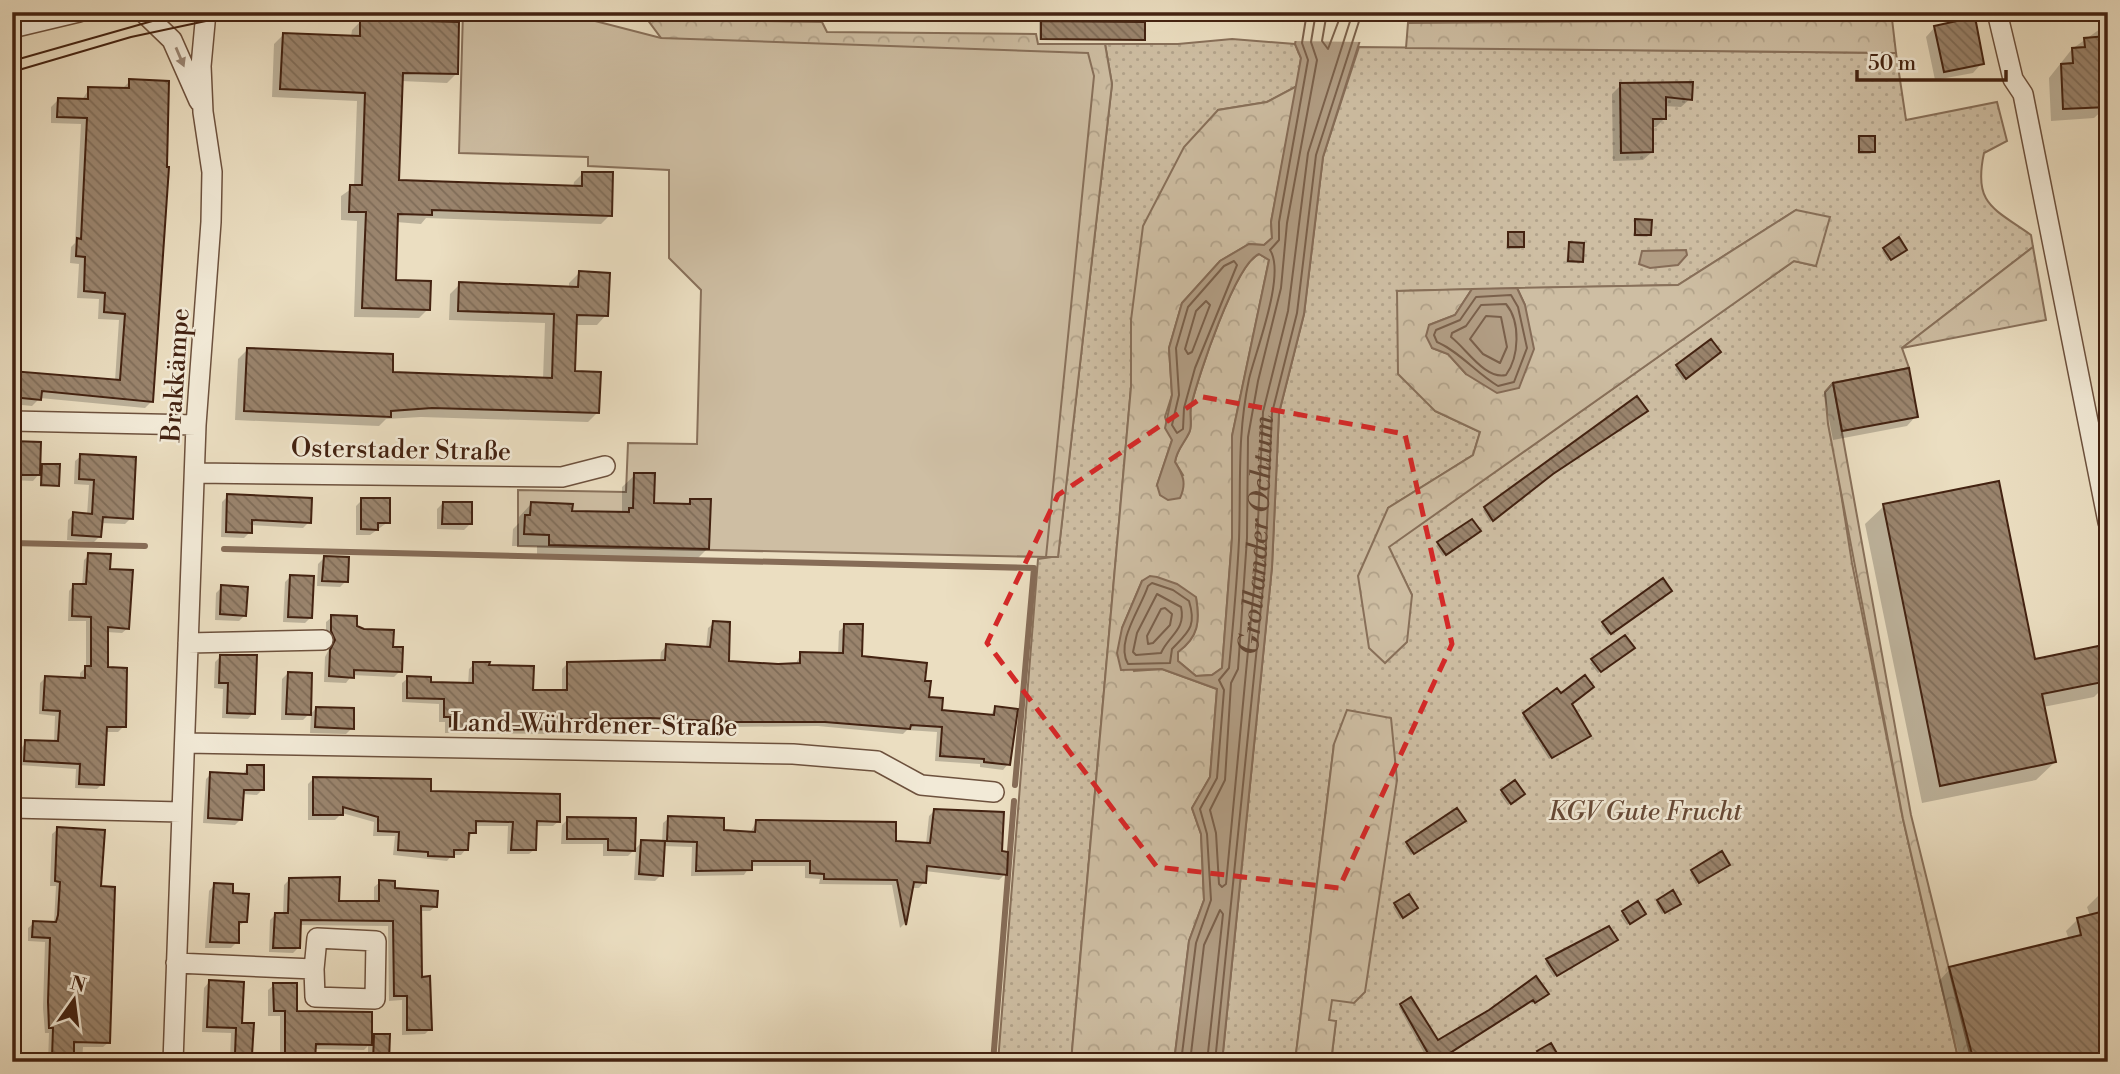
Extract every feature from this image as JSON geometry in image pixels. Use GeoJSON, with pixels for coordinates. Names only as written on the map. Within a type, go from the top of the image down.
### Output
{"type":"FeatureCollection","features":[{"type":"Feature","properties":{"kind":"street"},"geometry":{"type":"LineString","coordinates":[[12,28],[79,12]]}},
{"type":"Feature","properties":{"kind":"street","name":"Brakkämpe"},"geometry":{"type":"LineString","coordinates":[[142,12],[172,40],[203,112]]}},
{"type":"Feature","properties":{"kind":"street","name":"Brakkämpe"},"geometry":{"type":"LineString","coordinates":[[173,1062],[196,425],[209,259],[212,172],[203,112],[202,35],[206,12]]}},
{"type":"Feature","properties":{"kind":"street"},"geometry":{"type":"LineString","coordinates":[[1997,12],[2013,79],[2023,94],[2108,522]]}},
{"type":"Feature","properties":{"kind":"street"},"geometry":{"type":"LineString","coordinates":[[12,421],[196,425]]}},
{"type":"Feature","properties":{"kind":"street","name":"Osterstader Straße"},"geometry":{"type":"LineString","coordinates":[[195,473],[562,477],[605,466]]}},
{"type":"Feature","properties":{"kind":"street"},"geometry":{"type":"LineString","coordinates":[[188,643],[323,640]]}},
{"type":"Feature","properties":{"kind":"street","name":"Land-Wührdener-Straße"},"geometry":{"type":"LineString","coordinates":[[186,743],[793,754],[877,761],[921,785],[994,792]]}},
{"type":"Feature","properties":{"kind":"street"},"geometry":{"type":"LineString","coordinates":[[12,808],[181,812]]}},
{"type":"Feature","properties":{"kind":"street"},"geometry":{"type":"LineString","coordinates":[[176,963],[314,969]]}},
{"type":"Feature","properties":{"kind":"highlighted area"},"geometry":{"type":"Polygon","coordinates":[[[1203,397],[1405,434],[1452,644],[1339,888],[1157,867],[987,643],[1058,495],[1203,397]]]}},
{"type":"Feature","properties":{"kind":"green space"},"geometry":{"type":"Polygon","coordinates":[[[463,12],[568,14],[661,38],[1088,53],[1094,76],[1046,557],[518,546],[518,490],[626,492],[628,443],[697,444],[701,290],[669,258],[669,170],[588,166],[588,157],[459,153],[463,12]]]}},
{"type":"Feature","properties":{"kind":"green space"},"geometry":{"type":"Polygon","coordinates":[[[647,19],[822,22],[827,32],[1036,34],[1038,44],[1105,44],[1112,84],[1058,557],[1045,557],[647,19]]]}},
{"type":"Feature","properties":{"kind":"green space"},"geometry":{"type":"Polygon","coordinates":[[[1892,19],[1896,53],[1406,48],[1408,23],[1892,19]]]}},
{"type":"Feature","properties":{"kind":"green space"},"geometry":{"type":"Polygon","coordinates":[[[1232,39],[1295,44],[1301,58],[1297,86],[1267,102],[1218,110],[1131,320],[1131,387],[1071,1062],[998,1062],[1038,559],[1058,556],[1112,84],[1105,44],[1178,44],[1232,39]]]}},
{"type":"Feature","properties":{"kind":"green space","name":"KGV Gute Frucht"},"geometry":{"type":"Polygon","coordinates":[[[1359,47],[1896,53],[1906,120],[1997,102],[2007,141],[1984,153],[1981,184],[1989,203],[2031,235],[2033,247],[1902,348],[1909,368],[1833,383],[1825,392],[1852,563],[1903,819],[1959,1062],[1331,1062],[1336,1021],[1329,1021],[1334,744],[1295,1062],[1222,1062],[1272,567],[1279,413],[1304,314],[1323,157],[1359,47]],[[1796,210],[1678,285],[1397,291],[1435,411],[1480,432],[1473,455],[1388,508],[1385,663],[1412,595],[1388,547],[1794,261],[1816,266],[1796,210]]]}},
{"type":"Feature","properties":{"kind":"green space"},"geometry":{"type":"Polygon","coordinates":[[[1297,86],[1271,222],[1272,238],[1264,245],[1249,244],[1220,261],[1182,303],[1169,348],[1172,395],[1165,417],[1172,440],[1157,485],[1183,475],[1175,462],[1176,457],[1190,430],[1191,406],[1201,371],[1239,278],[1249,262],[1259,254],[1269,260],[1232,436],[1232,538],[1222,668],[1212,675],[1196,676],[1178,661],[1178,652],[1190,640],[1196,628],[1196,598],[1142,581],[1122,628],[1134,671],[1162,669],[1217,689],[1210,777],[1192,808],[1201,834],[1204,900],[1189,941],[1174,1062],[1133,1062],[1128,1058],[1116,1062],[1071,1062],[1131,387],[1131,320],[1143,226],[1184,147],[1218,110],[1267,102],[1297,86]]]}},
{"type":"Feature","properties":{"kind":"green space"},"geometry":{"type":"Polygon","coordinates":[[[1796,210],[1830,217],[1816,266],[1794,261],[1389,547],[1412,595],[1407,642],[1385,663],[1369,648],[1358,576],[1388,508],[1473,455],[1480,432],[1435,411],[1398,374],[1397,291],[1472,289],[1455,315],[1429,325],[1432,348],[1448,354],[1466,374],[1525,305],[1517,288],[1678,285],[1796,210]]]}},
{"type":"Feature","properties":{"kind":"green space"},"geometry":{"type":"Polygon","coordinates":[[[2033,247],[2046,320],[1902,348],[2033,247]]]}},
{"type":"Feature","properties":{"kind":"green space"},"geometry":{"type":"Polygon","coordinates":[[[1833,383],[1911,815],[1972,1062],[1959,1062],[1903,819],[1828,424],[1825,392],[1833,383]]]}},
{"type":"Feature","properties":{"kind":"green space"},"geometry":{"type":"Polygon","coordinates":[[[1347,710],[1391,718],[1397,780],[1365,992],[1354,1003],[1332,1000],[1329,1020],[1336,1021],[1331,1062],[1295,1062],[1334,744],[1347,710]]]}},
{"type":"Feature","properties":{"kind":"water","name":"Grollander Ochtum"},"geometry":{"type":"Polygon","coordinates":[[[1301,12],[1369,12],[1323,157],[1304,314],[1279,413],[1272,567],[1222,1062],[1174,1062],[1189,941],[1204,900],[1201,834],[1192,808],[1210,777],[1217,689],[1162,669],[1121,670],[1117,653],[1122,628],[1142,581],[1150,576],[1157,577],[1177,584],[1196,597],[1196,628],[1190,640],[1178,652],[1178,661],[1196,676],[1212,675],[1222,668],[1232,538],[1232,436],[1269,260],[1259,254],[1249,262],[1229,299],[1201,371],[1191,406],[1190,430],[1176,457],[1175,462],[1183,479],[1182,493],[1180,498],[1168,500],[1160,495],[1157,485],[1172,440],[1165,428],[1172,395],[1169,348],[1182,303],[1220,261],[1249,244],[1264,245],[1272,238],[1271,222],[1301,58],[1295,44],[1301,12]]]}},
{"type":"Feature","properties":{"kind":"water"},"geometry":{"type":"Polygon","coordinates":[[[1686,250],[1687,255],[1678,265],[1650,268],[1639,264],[1642,251],[1686,250]]]}},
{"type":"Feature","properties":{"kind":"water"},"geometry":{"type":"Polygon","coordinates":[[[1517,288],[1525,305],[1534,349],[1519,388],[1497,393],[1466,374],[1448,354],[1432,348],[1426,336],[1429,325],[1455,315],[1472,289],[1517,288]]]}},
{"type":"Feature","properties":{"kind":"pier"},"geometry":{"type":"Polygon","coordinates":[[[1297,12],[1372,12],[1364,42],[1292,41],[1297,12]]]}},
{"type":"Feature","properties":{"kind":"building"},"geometry":{"type":"Polygon","coordinates":[[[1975,17],[1984,64],[1944,72],[1934,26],[1975,17]]]}},
{"type":"Feature","properties":{"kind":"building"},"geometry":{"type":"Polygon","coordinates":[[[360,19],[459,22],[458,74],[403,73],[399,180],[582,186],[582,172],[613,172],[612,216],[432,210],[432,215],[398,214],[396,280],[431,281],[430,310],[362,308],[366,212],[349,212],[350,185],[362,185],[365,93],[280,89],[283,33],[360,36],[360,19]]]}},
{"type":"Feature","properties":{"kind":"building"},"geometry":{"type":"Polygon","coordinates":[[[1041,21],[1145,22],[1145,40],[1041,39],[1041,21]]]}},
{"type":"Feature","properties":{"kind":"building"},"geometry":{"type":"Polygon","coordinates":[[[2107,36],[2108,107],[2063,109],[2061,64],[2073,63],[2072,48],[2085,47],[2084,38],[2107,36]]]}},
{"type":"Feature","properties":{"kind":"building"},"geometry":{"type":"Polygon","coordinates":[[[129,79],[169,81],[169,167],[153,402],[42,391],[41,400],[12,397],[12,371],[120,380],[125,314],[104,312],[105,293],[84,291],[85,257],[76,256],[77,238],[81,239],[87,118],[57,117],[58,98],[88,99],[88,87],[129,88],[129,79]]]}},
{"type":"Feature","properties":{"kind":"building"},"geometry":{"type":"Polygon","coordinates":[[[1693,82],[1692,100],[1666,97],[1666,119],[1653,119],[1653,152],[1621,153],[1620,83],[1693,82]]]}},
{"type":"Feature","properties":{"kind":"building"},"geometry":{"type":"Polygon","coordinates":[[[1859,136],[1875,136],[1875,152],[1859,152],[1859,136]]]}},
{"type":"Feature","properties":{"kind":"building"},"geometry":{"type":"Polygon","coordinates":[[[1635,219],[1652,220],[1651,235],[1635,235],[1635,219]]]}},
{"type":"Feature","properties":{"kind":"building"},"geometry":{"type":"Polygon","coordinates":[[[1508,232],[1524,232],[1524,247],[1508,247],[1508,232]]]}},
{"type":"Feature","properties":{"kind":"building"},"geometry":{"type":"Polygon","coordinates":[[[1899,237],[1907,250],[1891,260],[1883,248],[1899,237]]]}},
{"type":"Feature","properties":{"kind":"building"},"geometry":{"type":"Polygon","coordinates":[[[1569,242],[1584,243],[1583,262],[1568,261],[1569,242]]]}},
{"type":"Feature","properties":{"kind":"building"},"geometry":{"type":"Polygon","coordinates":[[[579,271],[610,273],[608,316],[577,315],[575,371],[601,372],[599,413],[432,408],[391,411],[391,417],[244,411],[247,348],[393,354],[393,372],[552,378],[554,314],[458,311],[459,282],[578,287],[579,271]]]}},
{"type":"Feature","properties":{"kind":"building"},"geometry":{"type":"Polygon","coordinates":[[[1711,339],[1721,352],[1686,379],[1676,365],[1711,339]]]}},
{"type":"Feature","properties":{"kind":"building"},"geometry":{"type":"Polygon","coordinates":[[[1909,368],[1918,417],[1842,431],[1833,383],[1909,368]]]}},
{"type":"Feature","properties":{"kind":"building"},"geometry":{"type":"Polygon","coordinates":[[[1637,396],[1648,411],[1553,474],[1493,521],[1484,507],[1637,396]]]}},
{"type":"Feature","properties":{"kind":"building"},"geometry":{"type":"Polygon","coordinates":[[[12,441],[41,442],[40,475],[12,475],[12,441]]]}},
{"type":"Feature","properties":{"kind":"building"},"geometry":{"type":"Polygon","coordinates":[[[80,454],[136,457],[133,519],[103,517],[101,537],[72,535],[73,512],[92,514],[94,480],[79,479],[80,454]]]}},
{"type":"Feature","properties":{"kind":"building"},"geometry":{"type":"Polygon","coordinates":[[[42,464],[60,464],[59,486],[41,485],[42,464]]]}},
{"type":"Feature","properties":{"kind":"building"},"geometry":{"type":"Polygon","coordinates":[[[634,473],[655,473],[654,503],[690,504],[690,499],[711,499],[709,549],[549,545],[549,535],[524,534],[525,515],[530,515],[531,502],[573,504],[572,511],[629,512],[629,508],[633,508],[634,473]]]}},
{"type":"Feature","properties":{"kind":"building"},"geometry":{"type":"Polygon","coordinates":[[[1999,481],[2035,659],[2108,644],[2108,681],[2042,694],[2056,762],[1940,786],[1883,504],[1999,481]]]}},
{"type":"Feature","properties":{"kind":"building"},"geometry":{"type":"Polygon","coordinates":[[[227,494],[312,498],[311,523],[252,520],[252,533],[226,532],[227,494]]]}},
{"type":"Feature","properties":{"kind":"building"},"geometry":{"type":"Polygon","coordinates":[[[361,498],[390,498],[390,523],[378,523],[378,530],[361,529],[361,498]]]}},
{"type":"Feature","properties":{"kind":"building"},"geometry":{"type":"Polygon","coordinates":[[[443,502],[472,502],[472,524],[442,524],[443,502]]]}},
{"type":"Feature","properties":{"kind":"building"},"geometry":{"type":"Polygon","coordinates":[[[1472,519],[1481,531],[1446,555],[1437,542],[1472,519]]]}},
{"type":"Feature","properties":{"kind":"building"},"geometry":{"type":"Polygon","coordinates":[[[88,553],[111,554],[110,569],[133,570],[129,629],[108,627],[108,667],[127,668],[126,727],[107,727],[104,785],[79,784],[80,764],[24,761],[25,740],[58,741],[60,711],[43,710],[45,676],[85,678],[85,666],[91,666],[91,617],[72,616],[73,584],[86,584],[88,553]]]}},
{"type":"Feature","properties":{"kind":"building"},"geometry":{"type":"Polygon","coordinates":[[[324,556],[349,557],[348,582],[322,581],[324,556]]]}},
{"type":"Feature","properties":{"kind":"building"},"geometry":{"type":"Polygon","coordinates":[[[290,575],[314,576],[312,618],[288,617],[290,575]]]}},
{"type":"Feature","properties":{"kind":"building"},"geometry":{"type":"Polygon","coordinates":[[[1663,578],[1672,591],[1611,634],[1602,622],[1663,578]]]}},
{"type":"Feature","properties":{"kind":"building"},"geometry":{"type":"Polygon","coordinates":[[[221,585],[248,587],[246,616],[220,614],[221,585]]]}},
{"type":"Feature","properties":{"kind":"building"},"geometry":{"type":"Polygon","coordinates":[[[331,615],[357,616],[357,626],[364,629],[394,630],[393,647],[403,647],[402,672],[354,670],[354,678],[329,676],[330,650],[335,640],[331,631],[331,615]]]}},
{"type":"Feature","properties":{"kind":"building"},"geometry":{"type":"Polygon","coordinates":[[[713,621],[730,622],[729,661],[778,664],[800,663],[800,652],[843,653],[844,624],[863,624],[862,656],[927,663],[925,681],[931,681],[929,697],[943,698],[942,710],[994,715],[995,706],[1018,709],[1010,765],[984,762],[984,759],[940,756],[942,727],[911,725],[910,729],[825,722],[650,718],[565,719],[565,729],[450,728],[450,717],[444,717],[444,699],[407,698],[407,676],[431,677],[431,682],[473,683],[473,662],[534,666],[533,690],[567,690],[567,662],[665,660],[666,644],[710,647],[713,621]]]}},
{"type":"Feature","properties":{"kind":"building"},"geometry":{"type":"Polygon","coordinates":[[[1625,635],[1635,648],[1601,672],[1591,659],[1625,635]]]}},
{"type":"Feature","properties":{"kind":"building"},"geometry":{"type":"Polygon","coordinates":[[[220,655],[257,655],[255,714],[227,713],[228,683],[219,683],[220,655]]]}},
{"type":"Feature","properties":{"kind":"building"},"geometry":{"type":"Polygon","coordinates":[[[288,672],[312,673],[311,715],[286,714],[288,672]]]}},
{"type":"Feature","properties":{"kind":"building"},"geometry":{"type":"Polygon","coordinates":[[[1585,675],[1594,687],[1572,704],[1591,736],[1552,758],[1523,713],[1557,688],[1561,693],[1585,675]]]}},
{"type":"Feature","properties":{"kind":"building"},"geometry":{"type":"Polygon","coordinates":[[[316,707],[354,708],[354,729],[315,727],[316,707]]]}},
{"type":"Feature","properties":{"kind":"building"},"geometry":{"type":"Polygon","coordinates":[[[247,765],[264,765],[264,790],[244,790],[242,820],[208,818],[210,772],[247,774],[247,765]]]}},
{"type":"Feature","properties":{"kind":"building"},"geometry":{"type":"Polygon","coordinates":[[[313,777],[431,779],[431,791],[560,794],[560,822],[537,821],[536,850],[511,850],[513,822],[476,821],[476,833],[469,833],[468,850],[454,850],[454,857],[428,856],[428,852],[398,850],[399,832],[378,831],[378,817],[343,807],[343,815],[313,815],[313,777]]]}},
{"type":"Feature","properties":{"kind":"building"},"geometry":{"type":"Polygon","coordinates":[[[1515,780],[1525,794],[1511,804],[1501,790],[1515,780]]]}},
{"type":"Feature","properties":{"kind":"building"},"geometry":{"type":"Polygon","coordinates":[[[1457,808],[1466,821],[1414,854],[1406,842],[1457,808]]]}},
{"type":"Feature","properties":{"kind":"building"},"geometry":{"type":"Polygon","coordinates":[[[934,809],[1004,812],[1002,851],[1008,852],[1007,875],[927,866],[926,883],[914,882],[906,925],[897,880],[824,879],[824,874],[810,873],[810,861],[752,861],[752,870],[696,871],[697,842],[667,841],[668,816],[724,818],[724,830],[755,832],[756,820],[896,822],[896,841],[930,843],[934,809]]]}},
{"type":"Feature","properties":{"kind":"building"},"geometry":{"type":"Polygon","coordinates":[[[567,817],[636,818],[635,851],[608,850],[608,839],[567,839],[567,817]]]}},
{"type":"Feature","properties":{"kind":"building"},"geometry":{"type":"Polygon","coordinates":[[[57,827],[105,830],[101,886],[115,887],[110,1043],[74,1042],[74,1059],[52,1058],[53,1028],[49,1028],[48,1002],[50,938],[32,937],[33,921],[56,922],[58,915],[60,882],[55,881],[57,827]]]}},
{"type":"Feature","properties":{"kind":"building"},"geometry":{"type":"Polygon","coordinates":[[[641,840],[665,841],[663,876],[639,874],[641,840]]]}},
{"type":"Feature","properties":{"kind":"building"},"geometry":{"type":"Polygon","coordinates":[[[1722,851],[1730,865],[1699,883],[1691,870],[1722,851]]]}},
{"type":"Feature","properties":{"kind":"building"},"geometry":{"type":"Polygon","coordinates":[[[340,877],[339,901],[379,901],[379,880],[395,881],[395,888],[438,891],[437,907],[421,906],[422,977],[430,976],[432,1030],[407,1030],[407,996],[394,996],[393,921],[301,920],[300,948],[273,948],[275,913],[288,913],[289,878],[340,877]]]}},
{"type":"Feature","properties":{"kind":"building"},"geometry":{"type":"Polygon","coordinates":[[[214,883],[233,884],[233,893],[249,894],[247,922],[239,922],[239,943],[210,942],[214,883]]]}},
{"type":"Feature","properties":{"kind":"building"},"geometry":{"type":"Polygon","coordinates":[[[1673,890],[1681,904],[1665,913],[1657,900],[1673,890]]]}},
{"type":"Feature","properties":{"kind":"building"},"geometry":{"type":"Polygon","coordinates":[[[1409,894],[1418,908],[1403,918],[1394,903],[1409,894]]]}},
{"type":"Feature","properties":{"kind":"building"},"geometry":{"type":"Polygon","coordinates":[[[1638,901],[1646,914],[1630,924],[1622,911],[1638,901]]]}},
{"type":"Feature","properties":{"kind":"building"},"geometry":{"type":"Polygon","coordinates":[[[2108,910],[2108,1062],[1974,1062],[1949,967],[2081,935],[2077,918],[2108,910]]]}},
{"type":"Feature","properties":{"kind":"building"},"geometry":{"type":"Polygon","coordinates":[[[1609,926],[1618,940],[1557,976],[1546,959],[1609,926]]]}},
{"type":"Feature","properties":{"kind":"building"},"geometry":{"type":"Polygon","coordinates":[[[1536,976],[1549,994],[1535,1003],[1533,1000],[1447,1055],[1450,1062],[1433,1062],[1400,1004],[1411,997],[1438,1040],[1489,1010],[1536,976]]]}},
{"type":"Feature","properties":{"kind":"building"},"geometry":{"type":"Polygon","coordinates":[[[209,980],[244,982],[242,1023],[254,1023],[252,1055],[235,1054],[236,1028],[207,1027],[209,980]]]}},
{"type":"Feature","properties":{"kind":"building"},"geometry":{"type":"Polygon","coordinates":[[[273,983],[297,983],[297,1011],[372,1012],[372,1045],[316,1044],[315,1060],[295,1062],[296,1053],[285,1053],[285,1011],[274,1011],[273,983]]]}},
{"type":"Feature","properties":{"kind":"building"},"geometry":{"type":"Polygon","coordinates":[[[374,1034],[390,1034],[389,1062],[373,1062],[374,1034]]]}},
{"type":"Feature","properties":{"kind":"building"},"geometry":{"type":"Polygon","coordinates":[[[1551,1043],[1562,1062],[1544,1062],[1537,1051],[1551,1043]]]}},
{"type":"Feature","properties":{"kind":"waterway"},"geometry":{"type":"LineString","coordinates":[[12,543],[145,546]]}},
{"type":"Feature","properties":{"kind":"waterway"},"geometry":{"type":"LineString","coordinates":[[224,549],[1034,568],[1015,785]]}},
{"type":"Feature","properties":{"kind":"waterway"},"geometry":{"type":"LineString","coordinates":[[993,1062],[1014,801]]}},
{"type":"Feature","properties":{"kind":"tram line"},"geometry":{"type":"LineString","coordinates":[[12,61],[184,12]]}},
{"type":"Feature","properties":{"kind":"tram line"},"geometry":{"type":"LineString","coordinates":[[12,72],[131,37],[248,12]]}},
{"type":"Feature","properties":{"kind":"tram line"},"geometry":{"type":"LineString","coordinates":[[799,12],[1050,18],[1919,12]]}}]}
